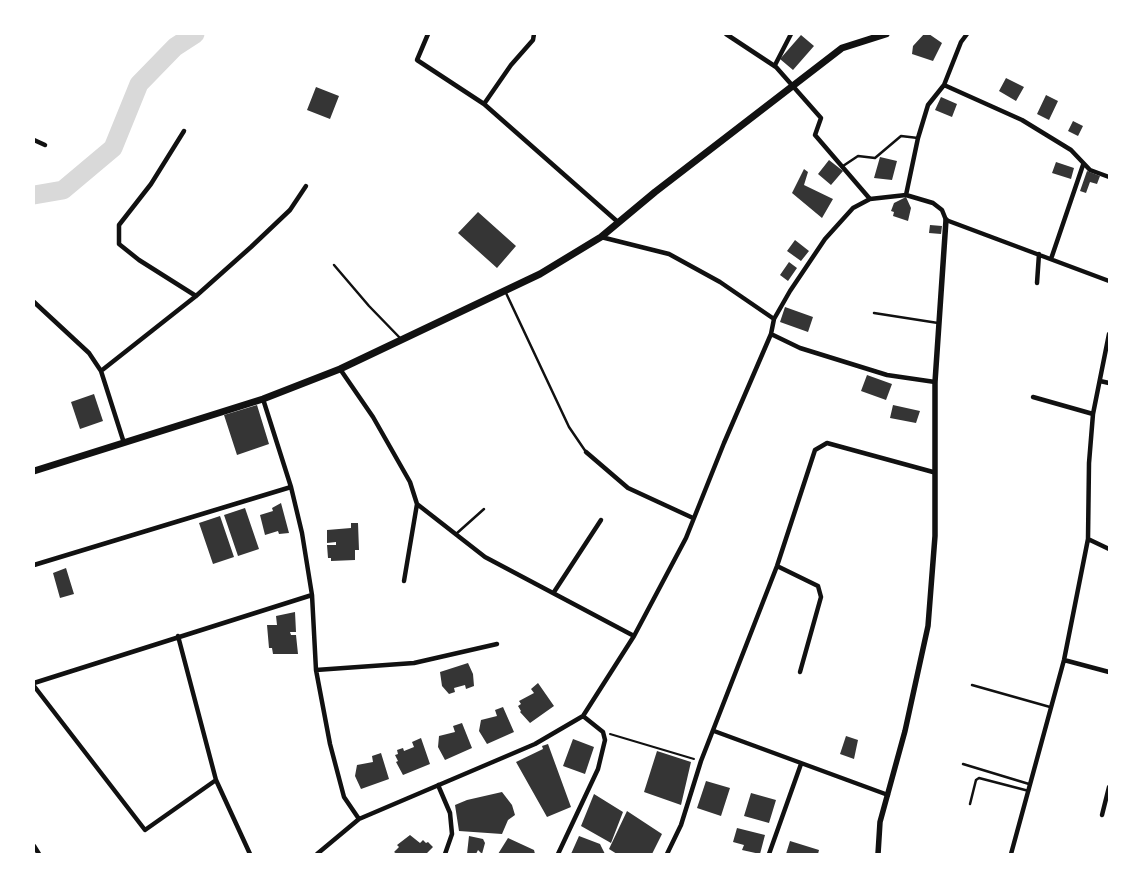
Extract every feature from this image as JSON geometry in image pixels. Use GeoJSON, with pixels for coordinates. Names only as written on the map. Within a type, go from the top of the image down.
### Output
{"type":"FeatureCollection","features":[{"type":"Feature","properties":{"kind":"main road"},"geometry":{"type":"LineString","coordinates":[[34,471],[263,399],[340,368],[540,274],[601,237],[654,192],[842,48],[886,34]]}},
{"type":"Feature","properties":{"kind":"street"},"geometry":{"type":"LineString","coordinates":[[428,34],[417,60],[484,104],[619,223]]}},
{"type":"Feature","properties":{"kind":"street"},"geometry":{"type":"LineString","coordinates":[[484,104],[511,65],[534,40],[534,34]]}},
{"type":"Feature","properties":{"kind":"street"},"geometry":{"type":"LineString","coordinates":[[726,34],[775,65],[821,118],[815,135],[870,199]]}},
{"type":"Feature","properties":{"kind":"street"},"geometry":{"type":"LineString","coordinates":[[775,65],[791,34]]}},
{"type":"Feature","properties":{"kind":"street"},"geometry":{"type":"LineString","coordinates":[[906,195],[918,138],[928,105],[944,85],[961,42],[967,34]]}},
{"type":"Feature","properties":{"kind":"street"},"geometry":{"type":"LineString","coordinates":[[944,85],[1022,120],[1071,150],[1083,164],[1109,177]]}},
{"type":"Feature","properties":{"kind":"street"},"geometry":{"type":"LineString","coordinates":[[184,131],[151,184],[119,225],[119,244],[139,260],[196,296]]}},
{"type":"Feature","properties":{"kind":"street"},"geometry":{"type":"LineString","coordinates":[[34,140],[45,145]]}},
{"type":"Feature","properties":{"kind":"street"},"geometry":{"type":"LineString","coordinates":[[1051,259],[1083,164]]}},
{"type":"Feature","properties":{"kind":"street"},"geometry":{"type":"LineString","coordinates":[[101,371],[196,296],[290,210],[306,186]]}},
{"type":"Feature","properties":{"kind":"street"},"geometry":{"type":"LineString","coordinates":[[317,854],[359,818],[535,744],[583,716],[634,636],[668,575],[771,334],[774,319],[790,292],[825,239],[853,208],[870,199],[906,195],[933,203],[942,210],[946,220],[935,382],[935,536],[928,626],[905,731],[880,822],[878,854]]}},
{"type":"Feature","properties":{"kind":"street"},"geometry":{"type":"LineString","coordinates":[[946,220],[1109,281]]}},
{"type":"Feature","properties":{"kind":"street"},"geometry":{"type":"LineString","coordinates":[[601,237],[668,254],[720,282],[774,319]]}},
{"type":"Feature","properties":{"kind":"street"},"geometry":{"type":"LineString","coordinates":[[1037,283],[1038,254]]}},
{"type":"Feature","properties":{"kind":"street"},"geometry":{"type":"LineString","coordinates":[[34,302],[89,353],[101,371],[124,443]]}},
{"type":"Feature","properties":{"kind":"street"},"geometry":{"type":"LineString","coordinates":[[771,334],[800,348],[887,374],[935,382]]}},
{"type":"Feature","properties":{"kind":"street"},"geometry":{"type":"LineString","coordinates":[[1011,854],[1064,660],[1088,539],[1089,463],[1093,414],[1109,334]]}},
{"type":"Feature","properties":{"kind":"street"},"geometry":{"type":"LineString","coordinates":[[340,368],[373,417],[410,482],[416,504],[404,581]]}},
{"type":"Feature","properties":{"kind":"street"},"geometry":{"type":"LineString","coordinates":[[1100,381],[1109,383]]}},
{"type":"Feature","properties":{"kind":"street"},"geometry":{"type":"LineString","coordinates":[[1033,397],[1093,414]]}},
{"type":"Feature","properties":{"kind":"street"},"geometry":{"type":"LineString","coordinates":[[263,399],[291,487],[302,533],[312,594],[316,670],[330,744],[344,797],[359,818]]}},
{"type":"Feature","properties":{"kind":"street"},"geometry":{"type":"LineString","coordinates":[[667,854],[681,825],[701,761],[778,566],[815,450],[827,443],[934,472]]}},
{"type":"Feature","properties":{"kind":"street"},"geometry":{"type":"LineString","coordinates":[[586,452],[628,488],[693,518]]}},
{"type":"Feature","properties":{"kind":"street"},"geometry":{"type":"LineString","coordinates":[[34,565],[291,487]]}},
{"type":"Feature","properties":{"kind":"street"},"geometry":{"type":"LineString","coordinates":[[416,504],[485,557],[634,636]]}},
{"type":"Feature","properties":{"kind":"street"},"geometry":{"type":"LineString","coordinates":[[554,592],[601,520]]}},
{"type":"Feature","properties":{"kind":"street"},"geometry":{"type":"LineString","coordinates":[[1088,539],[1109,549]]}},
{"type":"Feature","properties":{"kind":"street"},"geometry":{"type":"LineString","coordinates":[[778,566],[818,586],[821,597],[800,672]]}},
{"type":"Feature","properties":{"kind":"street"},"geometry":{"type":"LineString","coordinates":[[216,780],[145,830],[34,684],[312,594]]}},
{"type":"Feature","properties":{"kind":"street"},"geometry":{"type":"LineString","coordinates":[[178,636],[216,780],[250,854]]}},
{"type":"Feature","properties":{"kind":"street"},"geometry":{"type":"LineString","coordinates":[[316,670],[414,663],[497,644]]}},
{"type":"Feature","properties":{"kind":"street"},"geometry":{"type":"LineString","coordinates":[[1064,660],[1109,672]]}},
{"type":"Feature","properties":{"kind":"street"},"geometry":{"type":"LineString","coordinates":[[558,854],[598,769],[606,740],[603,732],[583,716]]}},
{"type":"Feature","properties":{"kind":"street"},"geometry":{"type":"LineString","coordinates":[[714,731],[888,796]]}},
{"type":"Feature","properties":{"kind":"street"},"geometry":{"type":"LineString","coordinates":[[769,854],[801,764]]}},
{"type":"Feature","properties":{"kind":"street"},"geometry":{"type":"LineString","coordinates":[[438,785],[450,813],[452,834],[445,854]]}},
{"type":"Feature","properties":{"kind":"street"},"geometry":{"type":"LineString","coordinates":[[1102,815],[1109,787]]}},
{"type":"Feature","properties":{"kind":"street"},"geometry":{"type":"LineString","coordinates":[[34,846],[40,854]]}},
{"type":"Feature","properties":{"kind":"lane"},"geometry":{"type":"LineString","coordinates":[[842,166],[858,156],[875,158],[901,136],[918,138]]}},
{"type":"Feature","properties":{"kind":"lane"},"geometry":{"type":"LineString","coordinates":[[334,265],[369,306],[402,340]]}},
{"type":"Feature","properties":{"kind":"lane"},"geometry":{"type":"LineString","coordinates":[[505,291],[569,427],[586,452]]}},
{"type":"Feature","properties":{"kind":"lane"},"geometry":{"type":"LineString","coordinates":[[874,313],[939,324]]}},
{"type":"Feature","properties":{"kind":"lane"},"geometry":{"type":"LineString","coordinates":[[455,535],[484,509]]}},
{"type":"Feature","properties":{"kind":"lane"},"geometry":{"type":"LineString","coordinates":[[972,685],[1051,708]]}},
{"type":"Feature","properties":{"kind":"lane"},"geometry":{"type":"LineString","coordinates":[[962,764],[1030,784]]}},
{"type":"Feature","properties":{"kind":"lane"},"geometry":{"type":"LineString","coordinates":[[970,804],[976,780],[979,778],[1028,791]]}},
{"type":"Feature","properties":{"kind":"path"},"geometry":{"type":"LineString","coordinates":[[603,732],[701,761]]}},
{"type":"Feature","properties":{"kind":"building"},"geometry":{"type":"Polygon","coordinates":[[[924,34],[929,34],[942,43],[933,61],[912,54],[913,46],[924,34]]]}},
{"type":"Feature","properties":{"kind":"building"},"geometry":{"type":"Polygon","coordinates":[[[801,35],[814,46],[793,70],[780,59],[801,35]]]}},
{"type":"Feature","properties":{"kind":"building"},"geometry":{"type":"Polygon","coordinates":[[[1006,78],[1024,87],[1016,101],[999,91],[1006,78]]]}},
{"type":"Feature","properties":{"kind":"building"},"geometry":{"type":"Polygon","coordinates":[[[316,87],[339,96],[330,119],[307,110],[316,87]]]}},
{"type":"Feature","properties":{"kind":"building"},"geometry":{"type":"Polygon","coordinates":[[[1046,95],[1058,101],[1049,120],[1037,114],[1046,95]]]}},
{"type":"Feature","properties":{"kind":"building"},"geometry":{"type":"Polygon","coordinates":[[[941,97],[957,104],[952,117],[935,110],[941,97]]]}},
{"type":"Feature","properties":{"kind":"building"},"geometry":{"type":"Polygon","coordinates":[[[1073,121],[1083,126],[1078,136],[1068,131],[1073,121]]]}},
{"type":"Feature","properties":{"kind":"building"},"geometry":{"type":"Polygon","coordinates":[[[880,157],[897,161],[892,180],[874,178],[880,157]]]}},
{"type":"Feature","properties":{"kind":"building"},"geometry":{"type":"Polygon","coordinates":[[[829,160],[843,171],[831,185],[818,174],[829,160]]]}},
{"type":"Feature","properties":{"kind":"building"},"geometry":{"type":"Polygon","coordinates":[[[1056,162],[1074,168],[1071,179],[1052,173],[1056,162]]]}},
{"type":"Feature","properties":{"kind":"building"},"geometry":{"type":"Polygon","coordinates":[[[804,169],[808,172],[804,185],[833,199],[822,218],[792,193],[804,169]]]}},
{"type":"Feature","properties":{"kind":"building"},"geometry":{"type":"Polygon","coordinates":[[[1087,171],[1100,176],[1097,184],[1090,182],[1086,193],[1080,191],[1087,171]]]}},
{"type":"Feature","properties":{"kind":"building"},"geometry":{"type":"Polygon","coordinates":[[[906,197],[911,208],[908,221],[893,216],[894,212],[891,211],[894,203],[906,197]]]}},
{"type":"Feature","properties":{"kind":"building"},"geometry":{"type":"Polygon","coordinates":[[[478,212],[516,246],[497,268],[458,233],[478,212]]]}},
{"type":"Feature","properties":{"kind":"building"},"geometry":{"type":"Polygon","coordinates":[[[930,225],[942,226],[941,234],[929,233],[930,225]]]}},
{"type":"Feature","properties":{"kind":"building"},"geometry":{"type":"Polygon","coordinates":[[[795,240],[809,251],[801,261],[787,251],[795,240]]]}},
{"type":"Feature","properties":{"kind":"building"},"geometry":{"type":"Polygon","coordinates":[[[789,262],[797,268],[788,281],[780,275],[789,262]]]}},
{"type":"Feature","properties":{"kind":"building"},"geometry":{"type":"Polygon","coordinates":[[[785,307],[813,317],[808,332],[780,322],[785,307]]]}},
{"type":"Feature","properties":{"kind":"building"},"geometry":{"type":"Polygon","coordinates":[[[867,375],[892,384],[886,400],[861,391],[867,375]]]}},
{"type":"Feature","properties":{"kind":"building"},"geometry":{"type":"Polygon","coordinates":[[[94,394],[103,421],[80,429],[71,402],[94,394]]]}},
{"type":"Feature","properties":{"kind":"building"},"geometry":{"type":"Polygon","coordinates":[[[257,405],[269,444],[237,455],[224,415],[257,405]]]}},
{"type":"Feature","properties":{"kind":"building"},"geometry":{"type":"Polygon","coordinates":[[[893,405],[920,411],[916,423],[890,418],[893,405]]]}},
{"type":"Feature","properties":{"kind":"building"},"geometry":{"type":"Polygon","coordinates":[[[281,503],[289,533],[279,534],[278,531],[265,535],[260,515],[273,511],[272,508],[281,503]]]}},
{"type":"Feature","properties":{"kind":"building"},"geometry":{"type":"Polygon","coordinates":[[[245,508],[259,549],[238,556],[224,515],[245,508]]]}},
{"type":"Feature","properties":{"kind":"building"},"geometry":{"type":"Polygon","coordinates":[[[220,516],[234,557],[213,564],[199,523],[220,516]]]}},
{"type":"Feature","properties":{"kind":"building"},"geometry":{"type":"Polygon","coordinates":[[[351,523],[358,523],[359,550],[355,550],[355,560],[331,561],[331,558],[328,558],[327,545],[336,545],[336,542],[327,543],[327,530],[351,528],[351,523]]]}},
{"type":"Feature","properties":{"kind":"building"},"geometry":{"type":"Polygon","coordinates":[[[66,568],[74,594],[60,598],[53,573],[66,568]]]}},
{"type":"Feature","properties":{"kind":"building"},"geometry":{"type":"Polygon","coordinates":[[[295,612],[296,632],[290,632],[291,635],[296,635],[298,654],[273,654],[272,648],[269,648],[267,625],[277,625],[276,616],[295,612]]]}},
{"type":"Feature","properties":{"kind":"building"},"geometry":{"type":"Polygon","coordinates":[[[468,663],[473,674],[474,686],[466,689],[465,685],[454,688],[455,692],[449,694],[442,686],[440,672],[468,663]]]}},
{"type":"Feature","properties":{"kind":"building"},"geometry":{"type":"Polygon","coordinates":[[[538,683],[554,706],[530,723],[520,712],[518,706],[521,704],[519,701],[534,693],[531,689],[538,683]]]}},
{"type":"Feature","properties":{"kind":"building"},"geometry":{"type":"Polygon","coordinates":[[[503,707],[514,732],[487,744],[479,731],[481,720],[497,716],[495,710],[503,707]]]}},
{"type":"Feature","properties":{"kind":"building"},"geometry":{"type":"Polygon","coordinates":[[[462,723],[472,748],[445,760],[438,747],[439,736],[455,732],[453,726],[462,723]]]}},
{"type":"Feature","properties":{"kind":"building"},"geometry":{"type":"Polygon","coordinates":[[[846,736],[858,740],[854,759],[840,754],[846,736]]]}},
{"type":"Feature","properties":{"kind":"building"},"geometry":{"type":"Polygon","coordinates":[[[421,738],[430,764],[403,775],[396,762],[398,761],[395,755],[398,754],[397,750],[403,748],[404,751],[414,747],[412,742],[421,738]]]}},
{"type":"Feature","properties":{"kind":"building"},"geometry":{"type":"Polygon","coordinates":[[[573,739],[594,747],[585,774],[563,766],[573,739]]]}},
{"type":"Feature","properties":{"kind":"building"},"geometry":{"type":"Polygon","coordinates":[[[548,744],[571,807],[547,817],[516,762],[543,749],[542,746],[548,744]]]}},
{"type":"Feature","properties":{"kind":"building"},"geometry":{"type":"Polygon","coordinates":[[[657,751],[691,762],[681,805],[644,792],[657,751]]]}},
{"type":"Feature","properties":{"kind":"building"},"geometry":{"type":"Polygon","coordinates":[[[381,753],[389,779],[361,789],[355,776],[357,765],[373,762],[372,756],[381,753]]]}},
{"type":"Feature","properties":{"kind":"building"},"geometry":{"type":"Polygon","coordinates":[[[706,781],[730,788],[721,816],[697,808],[706,781]]]}},
{"type":"Feature","properties":{"kind":"building"},"geometry":{"type":"Polygon","coordinates":[[[502,792],[512,805],[515,815],[508,820],[502,834],[459,831],[455,805],[467,800],[502,792]]]}},
{"type":"Feature","properties":{"kind":"building"},"geometry":{"type":"Polygon","coordinates":[[[751,793],[776,800],[769,823],[744,816],[751,793]]]}},
{"type":"Feature","properties":{"kind":"building"},"geometry":{"type":"Polygon","coordinates":[[[594,794],[623,812],[611,843],[581,826],[594,794]]]}},
{"type":"Feature","properties":{"kind":"building"},"geometry":{"type":"Polygon","coordinates":[[[627,811],[662,834],[652,854],[617,854],[609,849],[627,811]]]}},
{"type":"Feature","properties":{"kind":"building"},"geometry":{"type":"Polygon","coordinates":[[[737,828],[765,835],[760,854],[742,850],[744,845],[733,842],[737,828]]]}},
{"type":"Feature","properties":{"kind":"building"},"geometry":{"type":"Polygon","coordinates":[[[410,835],[420,843],[423,840],[433,847],[426,854],[397,854],[394,852],[399,847],[397,845],[410,835]]]}},
{"type":"Feature","properties":{"kind":"building"},"geometry":{"type":"Polygon","coordinates":[[[469,836],[483,839],[485,843],[482,854],[478,850],[476,854],[467,854],[469,836]]]}},
{"type":"Feature","properties":{"kind":"building"},"geometry":{"type":"Polygon","coordinates":[[[579,836],[600,844],[605,854],[571,854],[579,836]]]}},
{"type":"Feature","properties":{"kind":"building"},"geometry":{"type":"Polygon","coordinates":[[[508,838],[534,850],[535,854],[498,854],[508,838]]]}},
{"type":"Feature","properties":{"kind":"building"},"geometry":{"type":"Polygon","coordinates":[[[790,841],[819,850],[818,854],[786,854],[790,841]]]}},
{"type":"Feature","properties":{"kind":"waterway"},"geometry":{"type":"LineString","coordinates":[[34,195],[63,190],[113,148],[139,84],[175,47],[195,34]]}}]}
